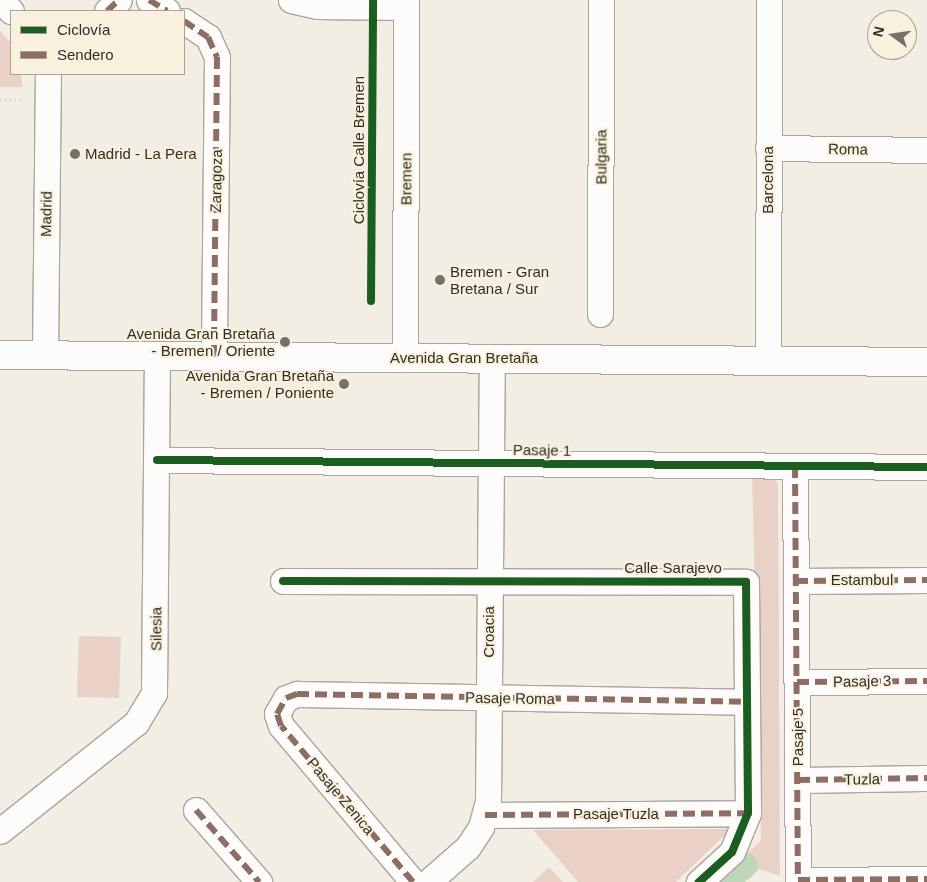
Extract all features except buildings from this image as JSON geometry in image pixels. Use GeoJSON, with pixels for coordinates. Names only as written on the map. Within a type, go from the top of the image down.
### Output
{"type":"FeatureCollection","features":[{"type":"Feature","properties":{"kind":"main road","name":"Avenida Gran Bretaña"},"geometry":{"type":"LineString","coordinates":[[0,355],[927,362]]}},
{"type":"Feature","properties":{"kind":"street"},"geometry":{"type":"LineString","coordinates":[[1,0],[10,10]]}},
{"type":"Feature","properties":{"kind":"street"},"geometry":{"type":"LineString","coordinates":[[108,10],[119,0]]}},
{"type":"Feature","properties":{"kind":"street"},"geometry":{"type":"LineString","coordinates":[[149,0],[165,10]]}},
{"type":"Feature","properties":{"kind":"street"},"geometry":{"type":"LineString","coordinates":[[291,0],[317,6],[406,4]]}},
{"type":"Feature","properties":{"kind":"street","name":"Bulgaria"},"geometry":{"type":"LineString","coordinates":[[600,0],[600,314]]}},
{"type":"Feature","properties":{"kind":"street","name":"Barcelona"},"geometry":{"type":"LineString","coordinates":[[768,361],[769,0]]}},
{"type":"Feature","properties":{"kind":"street","name":"Bremen"},"geometry":{"type":"LineString","coordinates":[[405,358],[406,4]]}},
{"type":"Feature","properties":{"kind":"street","name":"Zaragoza"},"geometry":{"type":"LineString","coordinates":[[185,22],[208,37],[217,56],[214,357]]}},
{"type":"Feature","properties":{"kind":"street","name":"Madrid"},"geometry":{"type":"LineString","coordinates":[[45,355],[48,75]]}},
{"type":"Feature","properties":{"kind":"street","name":"Roma"},"geometry":{"type":"LineString","coordinates":[[768,148],[927,150]]}},
{"type":"Feature","properties":{"kind":"street","name":"Silesia"},"geometry":{"type":"LineString","coordinates":[[0,831],[136,724],[150,705],[156,680],[157,356]]}},
{"type":"Feature","properties":{"kind":"street","name":"Croacia"},"geometry":{"type":"LineString","coordinates":[[428,882],[468,847],[485,815],[489,698],[492,359]]}},
{"type":"Feature","properties":{"kind":"street","name":"Pasaje 1"},"geometry":{"type":"LineString","coordinates":[[156,460],[927,467]]}},
{"type":"Feature","properties":{"kind":"street","name":"Pasaje 5"},"geometry":{"type":"LineString","coordinates":[[796,466],[798,881],[912,880]]}},
{"type":"Feature","properties":{"kind":"street","name":"Estambul"},"geometry":{"type":"LineString","coordinates":[[796,581],[927,580]]}},
{"type":"Feature","properties":{"kind":"street","name":"Calle Sarajevo"},"geometry":{"type":"LineString","coordinates":[[283,581],[746,582],[748,813],[732,852],[700,882]]}},
{"type":"Feature","properties":{"kind":"street","name":"Pasaje 3"},"geometry":{"type":"LineString","coordinates":[[797,682],[927,681]]}},
{"type":"Feature","properties":{"kind":"street","name":"Pasaje Roma"},"geometry":{"type":"LineString","coordinates":[[278,707],[297,694],[747,702]]}},
{"type":"Feature","properties":{"kind":"street","name":"Pasaje Zenica"},"geometry":{"type":"LineString","coordinates":[[278,707],[281,726],[413,882]]}},
{"type":"Feature","properties":{"kind":"street","name":"Tuzla"},"geometry":{"type":"LineString","coordinates":[[798,780],[927,778]]}},
{"type":"Feature","properties":{"kind":"street"},"geometry":{"type":"LineString","coordinates":[[196,810],[258,882]]}},
{"type":"Feature","properties":{"kind":"street","name":"Pasaje Tuzla"},"geometry":{"type":"LineString","coordinates":[[485,815],[748,813]]}},
{"type":"Feature","properties":{"kind":"shaded area"},"geometry":{"type":"Polygon","coordinates":[[[0,31],[10,42],[10,75],[21,75],[22,87],[0,87],[0,31]]]}},
{"type":"Feature","properties":{"kind":"shaded area"},"geometry":{"type":"Polygon","coordinates":[[[752,472],[771,473],[778,484],[780,876],[760,869],[738,882],[714,882],[761,841],[752,472]]]}},
{"type":"Feature","properties":{"kind":"shaded area"},"geometry":{"type":"Polygon","coordinates":[[[79,636],[121,637],[119,698],[77,697],[79,636]]]}},
{"type":"Feature","properties":{"kind":"shaded area"},"geometry":{"type":"Polygon","coordinates":[[[731,829],[676,882],[578,882],[533,830],[731,829]]]}},
{"type":"Feature","properties":{"kind":"shaded area"},"geometry":{"type":"Polygon","coordinates":[[[549,867],[563,882],[533,882],[549,867]]]}},
{"type":"Feature","properties":{"kind":"waterway"},"geometry":{"type":"LineString","coordinates":[[726,882],[746,865]]}},
{"type":"Feature","properties":{"kind":"marked path"},"geometry":{"type":"LineString","coordinates":[[108,10],[119,0]]}},
{"type":"Feature","properties":{"kind":"marked path"},"geometry":{"type":"LineString","coordinates":[[149,0],[165,10]]}},
{"type":"Feature","properties":{"kind":"marked path"},"geometry":{"type":"LineString","coordinates":[[185,22],[208,37],[217,57],[214,357]]}},
{"type":"Feature","properties":{"kind":"marked path"},"geometry":{"type":"LineString","coordinates":[[795,466],[798,880]]}},
{"type":"Feature","properties":{"kind":"marked path"},"geometry":{"type":"LineString","coordinates":[[796,581],[927,580]]}},
{"type":"Feature","properties":{"kind":"marked path"},"geometry":{"type":"LineString","coordinates":[[797,682],[927,681]]}},
{"type":"Feature","properties":{"kind":"marked path"},"geometry":{"type":"LineString","coordinates":[[413,882],[281,726],[277,714],[286,698],[297,694],[747,702]]}},
{"type":"Feature","properties":{"kind":"marked path"},"geometry":{"type":"LineString","coordinates":[[798,780],[927,778]]}},
{"type":"Feature","properties":{"kind":"marked path"},"geometry":{"type":"LineString","coordinates":[[485,815],[748,813],[748,809]]}},
{"type":"Feature","properties":{"kind":"marked path"},"geometry":{"type":"LineString","coordinates":[[196,810],[259,882]]}},
{"type":"Feature","properties":{"kind":"marked path"},"geometry":{"type":"LineString","coordinates":[[798,880],[927,879]]}},
{"type":"Feature","properties":{"kind":"cycle path","name":"Ciclovía Calle Bremen"},"geometry":{"type":"LineString","coordinates":[[371,301],[373,0]]}},
{"type":"Feature","properties":{"kind":"cycle path"},"geometry":{"type":"LineString","coordinates":[[157,460],[927,467]]}},
{"type":"Feature","properties":{"kind":"cycle path"},"geometry":{"type":"LineString","coordinates":[[283,581],[746,582],[748,813],[732,852],[699,882]]}},
{"type":"Feature","properties":{"kind":"place","name":"Madrid - La Pera"},"geometry":{"type":"Point","coordinates":[75,154]}},
{"type":"Feature","properties":{"kind":"place","name":"Bremen - Gran Bretana / Sur"},"geometry":{"type":"Point","coordinates":[440,280]}},
{"type":"Feature","properties":{"kind":"place","name":"Avenida Gran Bretaña - Bremen / Oriente"},"geometry":{"type":"Point","coordinates":[285,342]}},
{"type":"Feature","properties":{"kind":"place","name":"Avenida Gran Bretaña - Bremen / Poniente"},"geometry":{"type":"Point","coordinates":[344,384]}}]}
